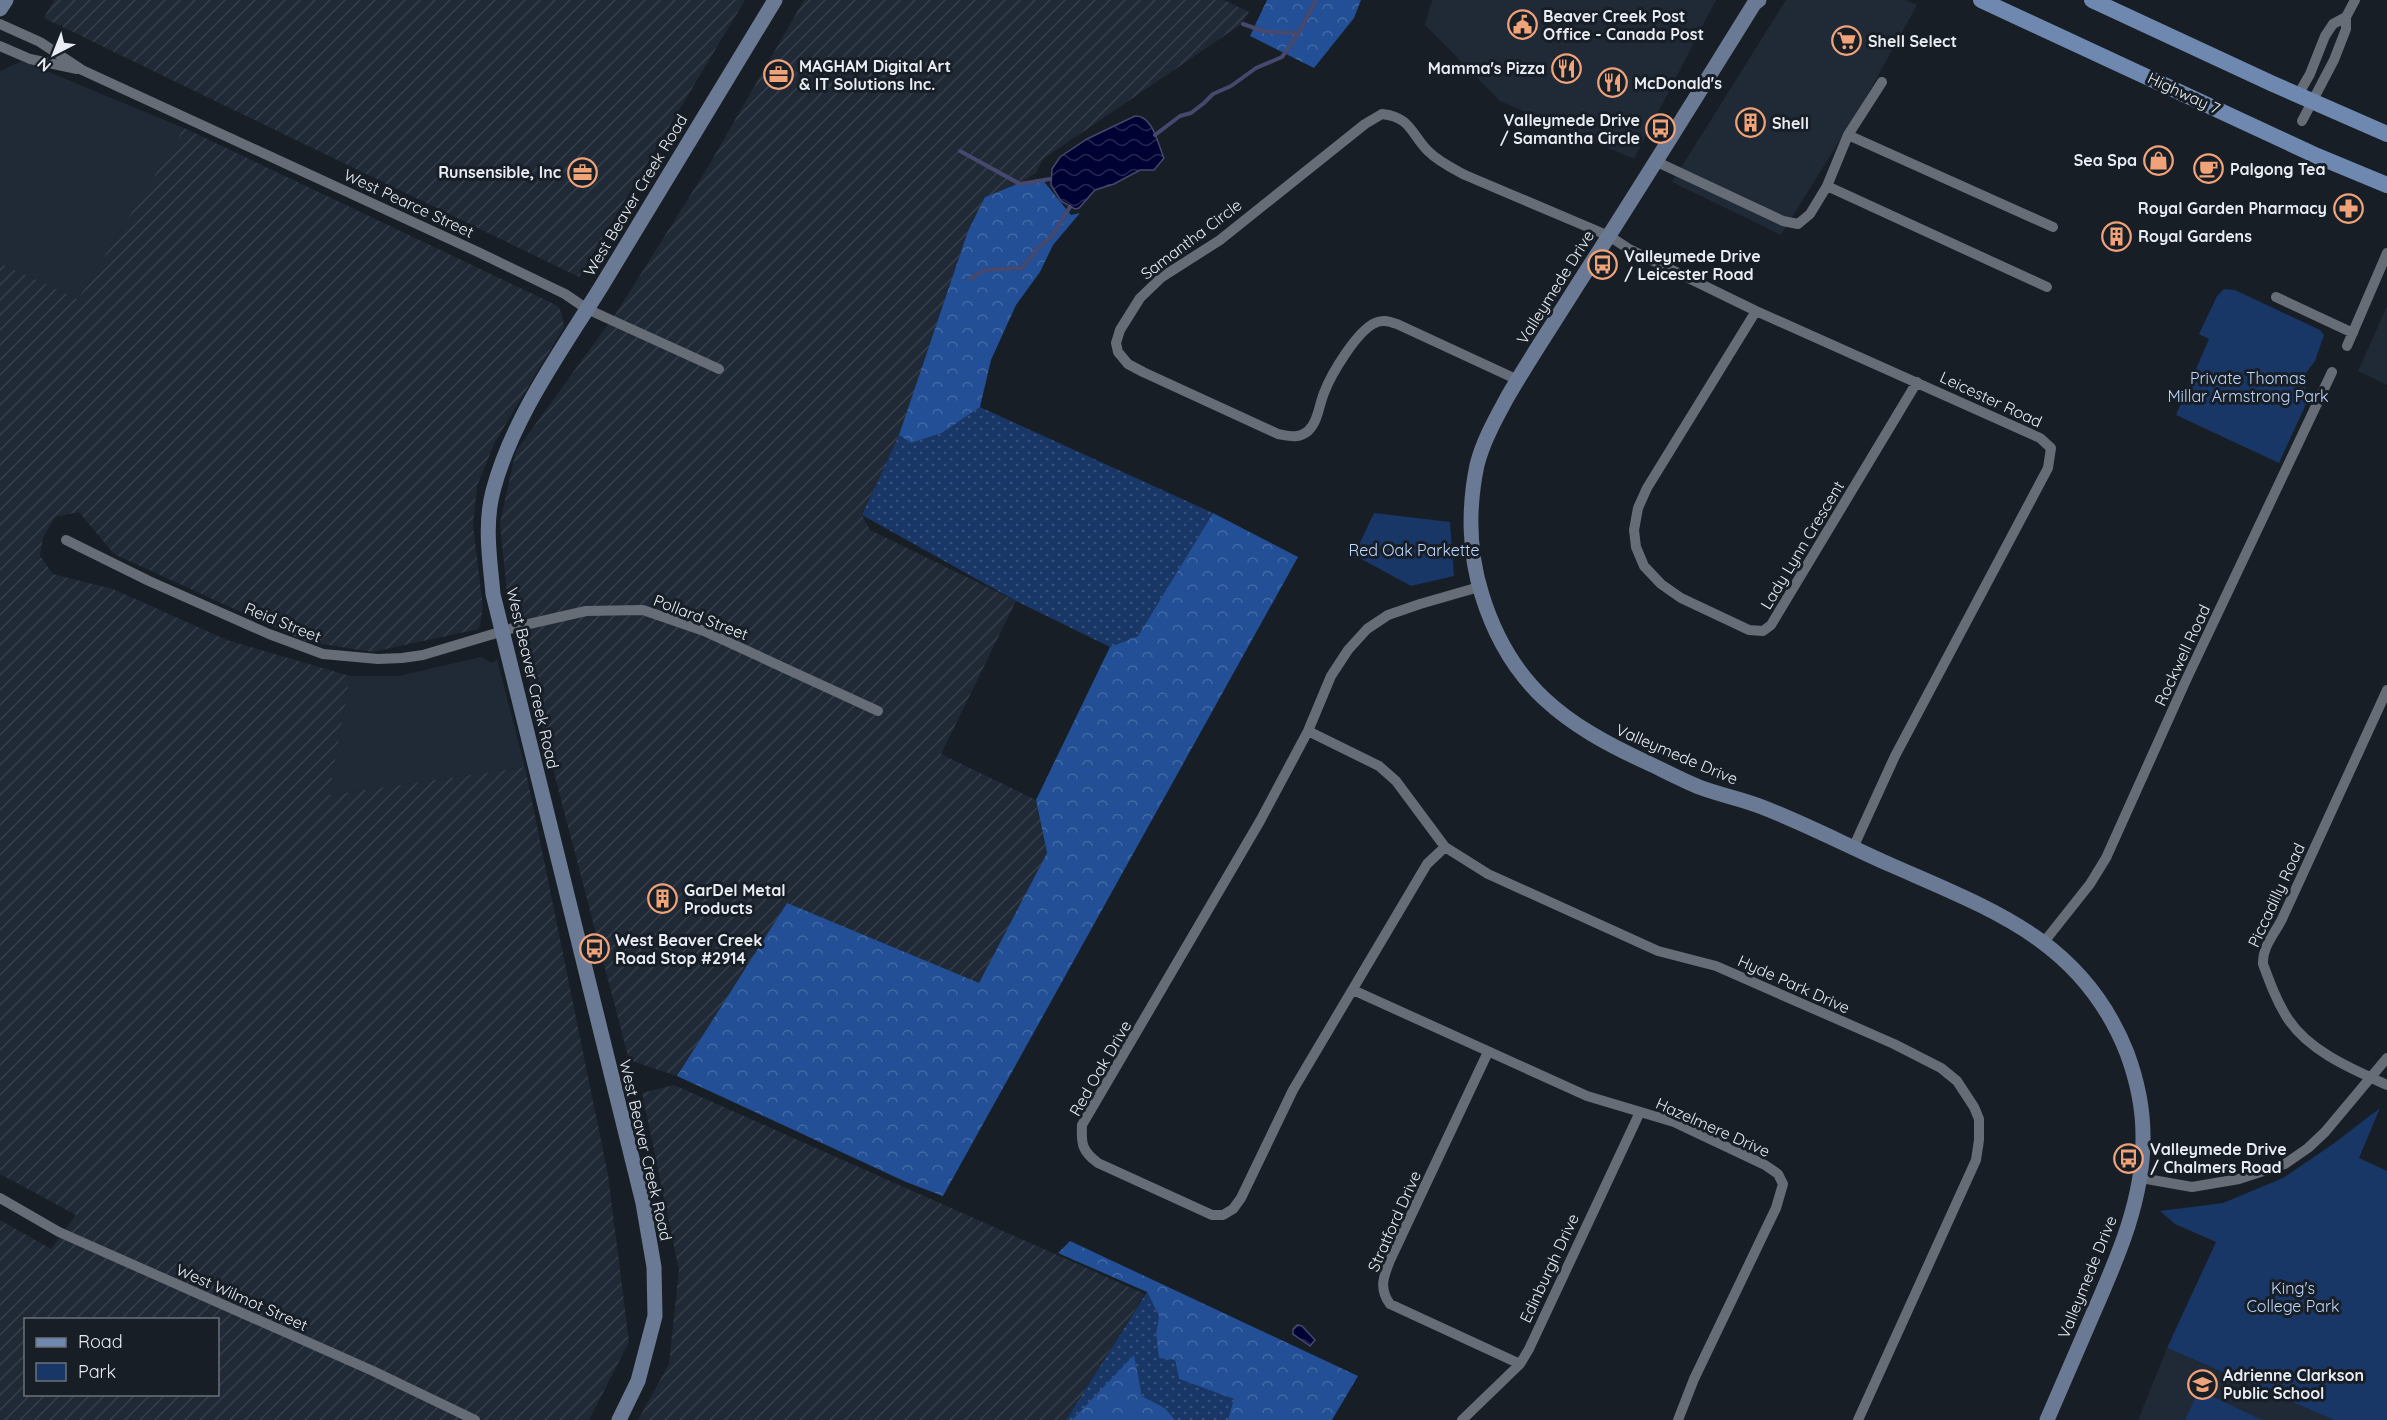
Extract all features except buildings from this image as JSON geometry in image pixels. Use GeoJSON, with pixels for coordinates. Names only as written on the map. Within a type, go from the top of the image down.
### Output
{"type":"FeatureCollection","features":[{"type":"Feature","properties":{"kind":"main road","name":"Highway 7"},"geometry":{"type":"LineString","coordinates":[[1981,0],[2317,156],[2387,185]]}},
{"type":"Feature","properties":{"kind":"main road"},"geometry":{"type":"LineString","coordinates":[[2092,0],[2387,134]]}},
{"type":"Feature","properties":{"kind":"street"},"geometry":{"type":"LineString","coordinates":[[0,9],[6,0]]}},
{"type":"Feature","properties":{"kind":"street","name":"West Beaver Creek Road"},"geometry":{"type":"LineString","coordinates":[[619,1420],[638,1381],[655,1316],[651,1244],[493,594],[488,558],[489,513],[506,451],[518,426],[775,0]]}},
{"type":"Feature","properties":{"kind":"street"},"geometry":{"type":"LineString","coordinates":[[2306,98],[2342,39],[2346,29],[2346,17],[2355,0]]}},
{"type":"Feature","properties":{"kind":"street","name":"Valleymede Drive"},"geometry":{"type":"LineString","coordinates":[[1756,1],[1518,380],[1486,438],[1473,488],[1472,551],[1479,587],[1491,627],[1506,653],[1530,686],[1569,722],[1606,744],[1696,786],[1756,805],[1962,897],[2018,926],[2044,942],[2064,959],[2102,1001],[2117,1029],[2133,1070],[2141,1103],[2144,1136],[2141,1178],[2125,1236],[2047,1420]]}},
{"type":"Feature","properties":{"kind":"street"},"geometry":{"type":"LineString","coordinates":[[2302,121],[2310,74],[2325,36],[2333,24],[2346,17]]}},
{"type":"Feature","properties":{"kind":"street","name":"West Pearce Street"},"geometry":{"type":"LineString","coordinates":[[0,24],[40,42],[82,70],[478,252],[565,294],[587,309],[719,369]]}},
{"type":"Feature","properties":{"kind":"street","name":"West Pearce Street"},"geometry":{"type":"LineString","coordinates":[[0,46],[30,59],[82,70]]}},
{"type":"Feature","properties":{"kind":"street"},"geometry":{"type":"LineString","coordinates":[[1655,161],[1783,221],[1798,224],[1810,214],[1827,186],[1848,135],[1882,82]]}},
{"type":"Feature","properties":{"kind":"street","name":"Samantha Circle"},"geometry":{"type":"LineString","coordinates":[[1518,380],[1397,324],[1385,320],[1376,322],[1362,332],[1332,377],[1325,390],[1314,424],[1301,436],[1292,437],[1278,434],[1128,364],[1118,352],[1116,343],[1120,330],[1140,298],[1150,287],[1220,240],[1365,124],[1383,114],[1400,117],[1428,151],[1445,165],[1609,236]]}},
{"type":"Feature","properties":{"kind":"street"},"geometry":{"type":"LineString","coordinates":[[1848,135],[2054,227]]}},
{"type":"Feature","properties":{"kind":"street"},"geometry":{"type":"LineString","coordinates":[[1827,186],[2047,287]]}},
{"type":"Feature","properties":{"kind":"street","name":"Leicester Road"},"geometry":{"type":"LineString","coordinates":[[1609,236],[1629,249],[1756,311],[2040,438],[2051,448],[2052,456],[2041,484],[1895,756],[1853,848]]}},
{"type":"Feature","properties":{"kind":"street"},"geometry":{"type":"LineString","coordinates":[[2347,346],[2387,253]]}},
{"type":"Feature","properties":{"kind":"street"},"geometry":{"type":"LineString","coordinates":[[2276,297],[2353,333]]}},
{"type":"Feature","properties":{"kind":"street","name":"Lady Lynn Crescent"},"geometry":{"type":"LineString","coordinates":[[1756,311],[1647,488],[1638,508],[1634,530],[1636,547],[1644,566],[1661,584],[1681,597],[1749,630],[1763,631],[1771,625],[1917,382]]}},
{"type":"Feature","properties":{"kind":"street","name":"Rockwell Road"},"geometry":{"type":"LineString","coordinates":[[2044,942],[2090,884],[2106,858],[2200,650],[2332,372]]}},
{"type":"Feature","properties":{"kind":"street","name":"Reid Street"},"geometry":{"type":"LineString","coordinates":[[66,540],[148,581],[269,634],[323,654],[368,659],[402,658],[468,643],[502,631]]}},
{"type":"Feature","properties":{"kind":"street","name":"Red Oak Drive"},"geometry":{"type":"LineString","coordinates":[[1445,847],[1427,864],[1293,1090],[1253,1174],[1233,1209],[1222,1215],[1212,1215],[1098,1163],[1086,1154],[1081,1139],[1082,1125],[1249,841],[1308,731],[1331,676],[1348,650],[1367,629],[1388,615],[1479,587]]}},
{"type":"Feature","properties":{"kind":"street","name":"Pollard Street"},"geometry":{"type":"LineString","coordinates":[[502,631],[586,611],[643,610],[704,631],[878,711]]}},
{"type":"Feature","properties":{"kind":"street","name":"Piccadilly Road"},"geometry":{"type":"LineString","coordinates":[[2387,690],[2282,920],[2263,954],[2263,964],[2272,988],[2282,1009],[2298,1032],[2328,1055],[2387,1085]]}},
{"type":"Feature","properties":{"kind":"street","name":"Hyde Park Drive"},"geometry":{"type":"LineString","coordinates":[[1308,731],[1379,766],[1396,781],[1445,847],[1488,874],[1658,951],[1716,966],[1894,1044],[1941,1068],[1957,1081],[1979,1119],[1976,1160],[1858,1420]]}},
{"type":"Feature","properties":{"kind":"street","name":"Hazelmere Drive"},"geometry":{"type":"LineString","coordinates":[[1353,990],[1587,1096],[1674,1122],[1765,1165],[1778,1174],[1783,1184],[1776,1208],[1694,1379],[1678,1420]]}},
{"type":"Feature","properties":{"kind":"street","name":"Stratford Drive"},"geometry":{"type":"LineString","coordinates":[[1488,1052],[1391,1258],[1382,1287],[1384,1296],[1390,1304],[1520,1364]]}},
{"type":"Feature","properties":{"kind":"street"},"geometry":{"type":"LineString","coordinates":[[2141,1178],[2192,1187],[2239,1179],[2274,1169],[2308,1148],[2325,1132],[2387,1058]]}},
{"type":"Feature","properties":{"kind":"street","name":"Edinburgh Drive"},"geometry":{"type":"LineString","coordinates":[[1462,1420],[1520,1364],[1529,1349],[1640,1112]]}},
{"type":"Feature","properties":{"kind":"street","name":"West Wilmot Street"},"geometry":{"type":"LineString","coordinates":[[0,1197],[59,1232],[373,1371],[475,1420]]}},
{"type":"Feature","properties":{"kind":"shaded area"},"geometry":{"type":"Polygon","coordinates":[[[54,0],[745,0],[579,277],[44,18],[54,0]]]}},
{"type":"Feature","properties":{"kind":"shaded area"},"geometry":{"type":"Polygon","coordinates":[[[804,0],[1224,0],[1249,12],[1240,25],[1043,159],[1036,173],[1020,183],[985,197],[968,231],[899,435],[862,515],[870,530],[1016,601],[941,754],[1036,800],[1047,853],[979,984],[787,904],[677,1076],[629,1060],[507,593],[500,523],[516,451],[617,312],[708,167],[804,0]]]}},
{"type":"Feature","properties":{"kind":"shaded area"},"geometry":{"type":"Polygon","coordinates":[[[1432,0],[1716,0],[1634,159],[1500,101],[1425,25],[1432,0]]]}},
{"type":"Feature","properties":{"kind":"shaded area"},"geometry":{"type":"Polygon","coordinates":[[[1786,0],[1906,0],[1917,5],[1860,108],[1781,235],[1672,182],[1786,0]]]}},
{"type":"Feature","properties":{"kind":"shaded area"},"geometry":{"type":"Polygon","coordinates":[[[22,61],[184,128],[78,299],[0,263],[0,71],[22,61]]]}},
{"type":"Feature","properties":{"kind":"shaded area"},"geometry":{"type":"Polygon","coordinates":[[[184,128],[558,306],[564,327],[495,442],[477,486],[473,525],[483,607],[479,629],[372,652],[304,641],[114,554],[79,512],[55,517],[43,538],[40,556],[53,574],[113,589],[227,640],[350,676],[329,795],[525,767],[608,1175],[629,1342],[589,1420],[0,1420],[0,1220],[51,1249],[76,1215],[0,1174],[0,263],[78,299],[184,128]]]}},
{"type":"Feature","properties":{"kind":"shaded area"},"geometry":{"type":"Polygon","coordinates":[[[2387,306],[2387,385],[2358,371],[2387,306]]]}},
{"type":"Feature","properties":{"kind":"shaded area"},"geometry":{"type":"Polygon","coordinates":[[[481,657],[492,663],[497,659],[525,767],[329,795],[350,676],[398,676],[481,657]]]}},
{"type":"Feature","properties":{"kind":"shaded area"},"geometry":{"type":"Polygon","coordinates":[[[674,1085],[1145,1294],[1066,1420],[638,1420],[669,1364],[679,1270],[642,1093],[674,1085]]]}},
{"type":"Feature","properties":{"kind":"shaded area","name":"Adrienne Clarkson Public School"},"geometry":{"type":"Polygon","coordinates":[[[2167,1348],[2334,1420],[2138,1420],[2167,1348]]]}},
{"type":"Feature","properties":{"kind":"green space"},"geometry":{"type":"Polygon","coordinates":[[[1267,0],[1361,0],[1354,18],[1314,68],[1250,36],[1267,0]]]}},
{"type":"Feature","properties":{"kind":"green space"},"geometry":{"type":"Polygon","coordinates":[[[1042,179],[1071,215],[1080,213],[1053,245],[1040,272],[1016,305],[991,360],[980,407],[942,433],[911,443],[899,435],[968,231],[985,197],[1020,183],[1042,179]]]}},
{"type":"Feature","properties":{"kind":"green space","name":"Private Thomas Millar Armstrong Park"},"geometry":{"type":"Polygon","coordinates":[[[2224,289],[2235,290],[2320,330],[2324,335],[2315,361],[2305,374],[2306,404],[2279,463],[2176,415],[2209,339],[2199,334],[2217,296],[2224,289]]]}},
{"type":"Feature","properties":{"kind":"green space"},"geometry":{"type":"Polygon","coordinates":[[[980,407],[1213,513],[1138,636],[1110,647],[1016,601],[862,515],[899,435],[911,443],[942,433],[980,407]]]}},
{"type":"Feature","properties":{"kind":"green space"},"geometry":{"type":"Polygon","coordinates":[[[1213,513],[1298,557],[943,1196],[906,1182],[677,1076],[787,903],[979,983],[1047,853],[1036,800],[1110,647],[1138,636],[1213,513]]]}},
{"type":"Feature","properties":{"kind":"green space","name":"Red Oak Parkette"},"geometry":{"type":"Polygon","coordinates":[[[1374,513],[1450,522],[1454,576],[1411,586],[1354,555],[1374,513]]]}},
{"type":"Feature","properties":{"kind":"green space","name":"King's College Park"},"geometry":{"type":"Polygon","coordinates":[[[2380,1108],[2359,1158],[2387,1171],[2387,1420],[2334,1420],[2167,1348],[2216,1242],[2175,1224],[2160,1211],[2223,1203],[2283,1178],[2380,1108]]]}},
{"type":"Feature","properties":{"kind":"green space"},"geometry":{"type":"Polygon","coordinates":[[[1070,1241],[1358,1376],[1332,1420],[1228,1420],[1234,1399],[1179,1379],[1175,1360],[1159,1358],[1156,1333],[1159,1316],[1147,1292],[1058,1253],[1070,1241]]]}},
{"type":"Feature","properties":{"kind":"green space"},"geometry":{"type":"Polygon","coordinates":[[[1147,1292],[1159,1316],[1156,1333],[1175,1360],[1179,1379],[1235,1399],[1228,1420],[1175,1420],[1165,1408],[1142,1396],[1134,1356],[1072,1420],[1066,1420],[1147,1292]]]}},
{"type":"Feature","properties":{"kind":"green space"},"geometry":{"type":"Polygon","coordinates":[[[1134,1355],[1142,1396],[1165,1408],[1175,1420],[1072,1420],[1134,1355]]]}},
{"type":"Feature","properties":{"kind":"green space"},"geometry":{"type":"Polygon","coordinates":[[[2199,1390],[2262,1420],[2185,1420],[2199,1390]]]}},
{"type":"Feature","properties":{"kind":"water"},"geometry":{"type":"Polygon","coordinates":[[[1135,116],[1141,117],[1151,125],[1164,158],[1154,170],[1140,170],[1114,184],[1095,190],[1079,208],[1075,209],[1061,201],[1051,185],[1052,169],[1060,157],[1087,139],[1135,116]]]}},
{"type":"Feature","properties":{"kind":"water"},"geometry":{"type":"Polygon","coordinates":[[[1297,1325],[1302,1326],[1315,1340],[1310,1346],[1293,1334],[1293,1329],[1297,1325]]]}},
{"type":"Feature","properties":{"kind":"waterway"},"geometry":{"type":"LineString","coordinates":[[1155,135],[1180,116],[1191,113],[1213,94],[1231,86],[1256,68],[1282,57],[1298,34],[1316,0]]}},
{"type":"Feature","properties":{"kind":"waterway"},"geometry":{"type":"LineString","coordinates":[[1243,24],[1266,32],[1298,33]]}},
{"type":"Feature","properties":{"kind":"waterway"},"geometry":{"type":"LineString","coordinates":[[960,151],[1020,184],[1050,179]]}},
{"type":"Feature","properties":{"kind":"waterway"},"geometry":{"type":"LineString","coordinates":[[970,279],[985,270],[1022,268],[1038,248],[1052,236],[1070,207]]}},
{"type":"Feature","properties":{"kind":"place","name":"Beaver Creek Post Office - Canada Post"},"geometry":{"type":"Point","coordinates":[1522,25]}},
{"type":"Feature","properties":{"kind":"place","name":"Shell Select"},"geometry":{"type":"Point","coordinates":[1847,41]}},
{"type":"Feature","properties":{"kind":"place","name":"Mamma's Pizza"},"geometry":{"type":"Point","coordinates":[1566,68]}},
{"type":"Feature","properties":{"kind":"place","name":"MAGHAM Digital Art & IT Solutions Inc."},"geometry":{"type":"Point","coordinates":[778,75]}},
{"type":"Feature","properties":{"kind":"place","name":"McDonald's"},"geometry":{"type":"Point","coordinates":[1613,83]}},
{"type":"Feature","properties":{"kind":"place","name":"Shell"},"geometry":{"type":"Point","coordinates":[1751,123]}},
{"type":"Feature","properties":{"kind":"place","name":"Valleymede Drive / Samantha Circle"},"geometry":{"type":"Point","coordinates":[1661,129]}},
{"type":"Feature","properties":{"kind":"place","name":"Sea Spa"},"geometry":{"type":"Point","coordinates":[2158,160]}},
{"type":"Feature","properties":{"kind":"place","name":"Palgong Tea"},"geometry":{"type":"Point","coordinates":[2209,169]}},
{"type":"Feature","properties":{"kind":"place","name":"Runsensible, Inc"},"geometry":{"type":"Point","coordinates":[582,172]}},
{"type":"Feature","properties":{"kind":"place","name":"Royal Garden Pharmacy"},"geometry":{"type":"Point","coordinates":[2348,208]}},
{"type":"Feature","properties":{"kind":"place","name":"Royal Gardens"},"geometry":{"type":"Point","coordinates":[2117,236]}},
{"type":"Feature","properties":{"kind":"place","name":"Valleymede Drive / Leicester Road"},"geometry":{"type":"Point","coordinates":[1603,265]}},
{"type":"Feature","properties":{"kind":"place","name":"GarDel Metal Products"},"geometry":{"type":"Point","coordinates":[663,899]}},
{"type":"Feature","properties":{"kind":"place","name":"West Beaver Creek Road Stop #2914"},"geometry":{"type":"Point","coordinates":[594,949]}},
{"type":"Feature","properties":{"kind":"place","name":"Valleymede Drive / Chalmers Road"},"geometry":{"type":"Point","coordinates":[2129,1158]}},
{"type":"Feature","properties":{"kind":"place","name":"Adrienne Clarkson Public School"},"geometry":{"type":"Point","coordinates":[2202,1384]}}]}
